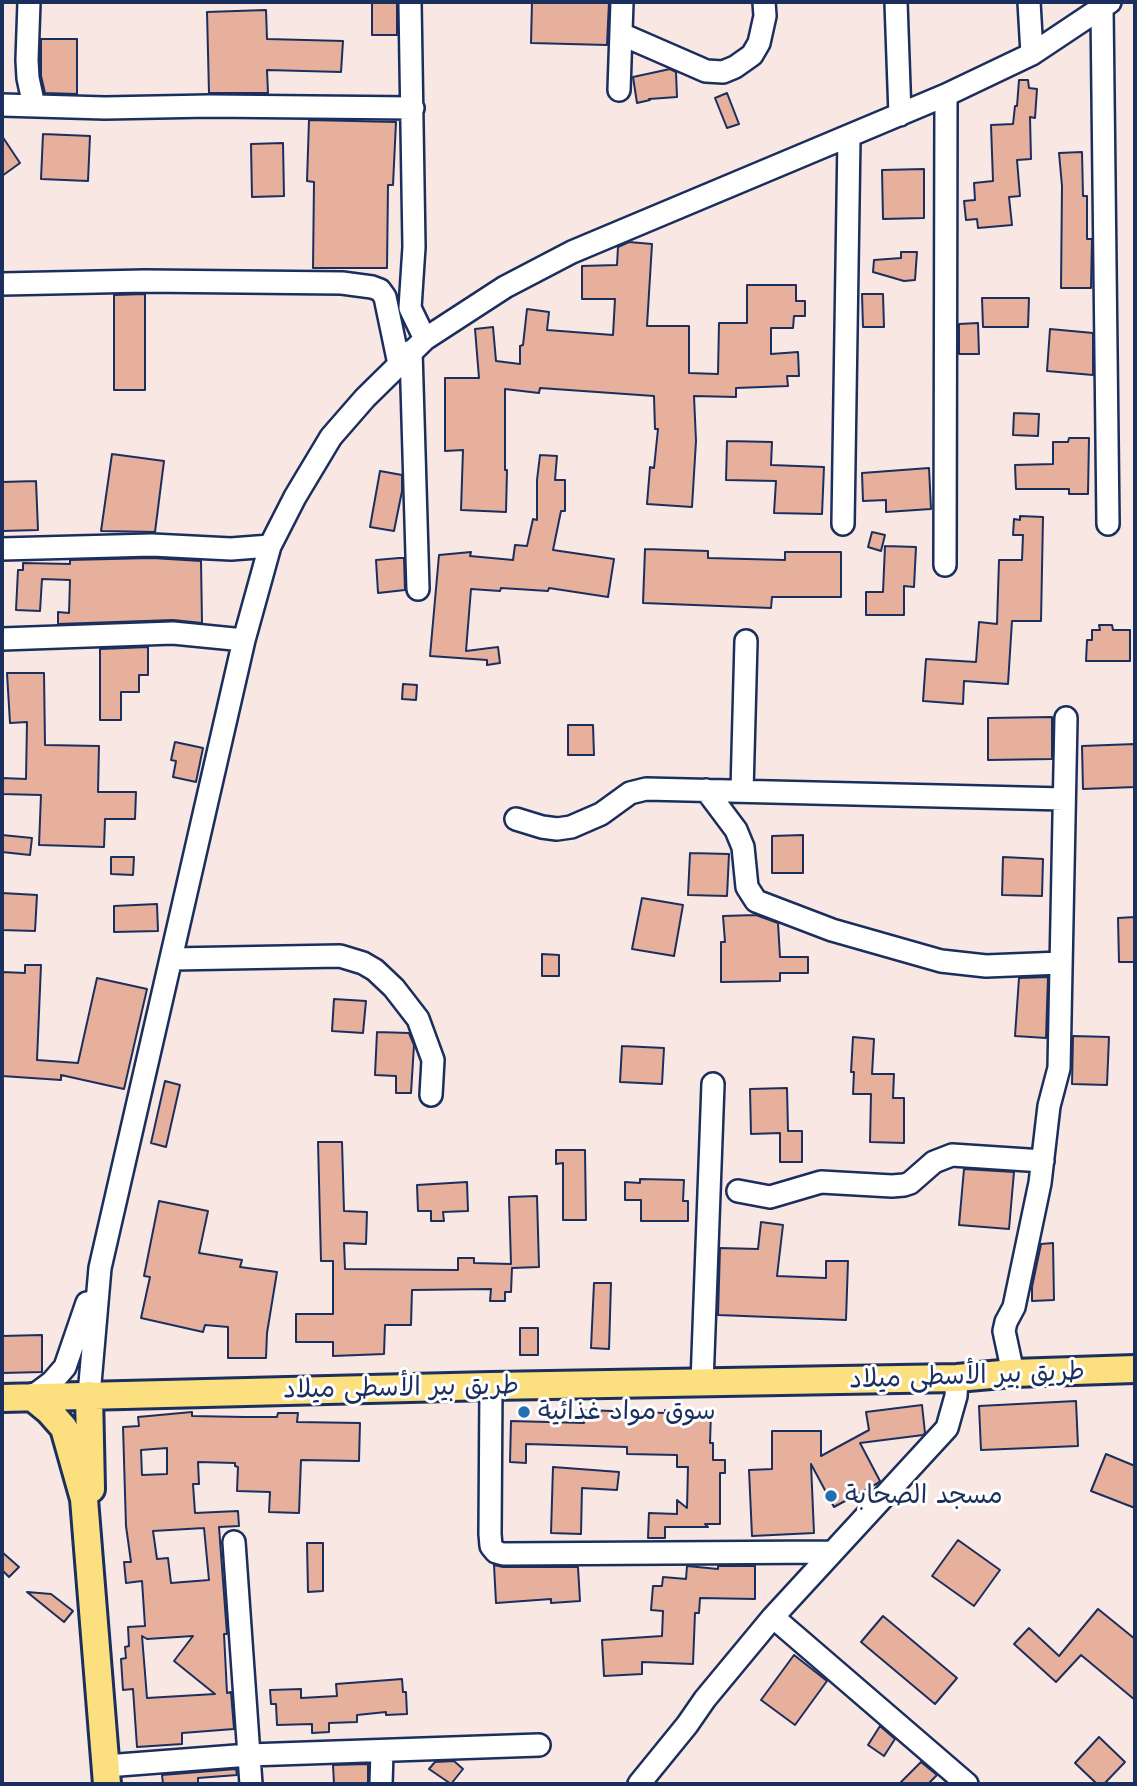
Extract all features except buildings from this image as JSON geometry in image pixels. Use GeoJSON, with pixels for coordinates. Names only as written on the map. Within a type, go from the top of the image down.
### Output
{"type":"FeatureCollection","features":[{"type":"Feature","properties":{"kind":"main road","name":"طريق بير الأسطى ميلاد"},"geometry":{"type":"LineString","coordinates":[[2,1398],[957,1378],[1013,1373],[1135,1369]]}},
{"type":"Feature","properties":{"kind":"main road"},"geometry":{"type":"LineString","coordinates":[[84,1499],[91,1489],[89,1395]]}},
{"type":"Feature","properties":{"kind":"main road"},"geometry":{"type":"LineString","coordinates":[[32,1397],[50,1411],[64,1428],[84,1499],[106,1775]]}},
{"type":"Feature","properties":{"kind":"street"},"geometry":{"type":"LineString","coordinates":[[29,2],[27,60],[34,106]]}},
{"type":"Feature","properties":{"kind":"street"},"geometry":{"type":"LineString","coordinates":[[410,2],[414,247],[410,308],[418,589]]}},
{"type":"Feature","properties":{"kind":"street"},"geometry":{"type":"LineString","coordinates":[[619,90],[622,2]]}},
{"type":"Feature","properties":{"kind":"street"},"geometry":{"type":"LineString","coordinates":[[621,34],[706,71],[723,72],[752,55],[759,43],[764,24],[764,2]]}},
{"type":"Feature","properties":{"kind":"street"},"geometry":{"type":"LineString","coordinates":[[896,2],[900,115]]}},
{"type":"Feature","properties":{"kind":"street"},"geometry":{"type":"LineString","coordinates":[[1030,2],[1032,54]]}},
{"type":"Feature","properties":{"kind":"street"},"geometry":{"type":"LineString","coordinates":[[32,1397],[52,1382],[65,1367],[100,1268],[244,640],[270,546],[295,497],[331,437],[412,352],[505,287],[572,253],[946,95],[1032,54],[1106,5]]}},
{"type":"Feature","properties":{"kind":"street"},"geometry":{"type":"LineString","coordinates":[[1106,5],[1108,524]]}},
{"type":"Feature","properties":{"kind":"street"},"geometry":{"type":"LineString","coordinates":[[945,565],[946,95]]}},
{"type":"Feature","properties":{"kind":"street"},"geometry":{"type":"LineString","coordinates":[[2,105],[413,108]]}},
{"type":"Feature","properties":{"kind":"street"},"geometry":{"type":"LineString","coordinates":[[843,524],[849,137]]}},
{"type":"Feature","properties":{"kind":"street"},"geometry":{"type":"LineString","coordinates":[[2,284],[171,281],[342,283],[372,287],[380,290],[385,297],[412,352]]}},
{"type":"Feature","properties":{"kind":"street"},"geometry":{"type":"LineString","coordinates":[[2,549],[152,545],[231,549],[270,546]]}},
{"type":"Feature","properties":{"kind":"street"},"geometry":{"type":"LineString","coordinates":[[2,639],[173,633],[244,640]]}},
{"type":"Feature","properties":{"kind":"street"},"geometry":{"type":"LineString","coordinates":[[742,791],[747,641]]}},
{"type":"Feature","properties":{"kind":"street"},"geometry":{"type":"LineString","coordinates":[[1013,1373],[1004,1331],[1014,1307],[1043,1161],[1049,1106],[1059,1068],[1066,718]]}},
{"type":"Feature","properties":{"kind":"street"},"geometry":{"type":"LineString","coordinates":[[516,819],[542,827],[571,827],[601,814],[630,793],[646,789],[1064,799]]}},
{"type":"Feature","properties":{"kind":"street"},"geometry":{"type":"LineString","coordinates":[[706,790],[736,830],[743,847],[747,887],[756,901],[822,927],[942,961],[986,967],[1060,963]]}},
{"type":"Feature","properties":{"kind":"street"},"geometry":{"type":"LineString","coordinates":[[172,959],[340,956],[363,963],[394,988],[418,1019],[433,1060],[431,1094]]}},
{"type":"Feature","properties":{"kind":"street"},"geometry":{"type":"LineString","coordinates":[[702,1383],[713,1084]]}},
{"type":"Feature","properties":{"kind":"street"},"geometry":{"type":"LineString","coordinates":[[738,1191],[770,1197],[821,1182],[904,1185],[934,1162],[953,1155],[1043,1161]]}},
{"type":"Feature","properties":{"kind":"street"},"geometry":{"type":"LineString","coordinates":[[89,1395],[100,1268]]}},
{"type":"Feature","properties":{"kind":"street"},"geometry":{"type":"LineString","coordinates":[[639,1784],[773,1617],[947,1428],[954,1404],[957,1378]]}},
{"type":"Feature","properties":{"kind":"street"},"geometry":{"type":"LineString","coordinates":[[491,1386],[490,1534],[491,1546],[496,1552],[831,1552]]}},
{"type":"Feature","properties":{"kind":"street"},"geometry":{"type":"LineString","coordinates":[[234,1542],[251,1784]]}},
{"type":"Feature","properties":{"kind":"street"},"geometry":{"type":"LineString","coordinates":[[773,1617],[967,1784]]}},
{"type":"Feature","properties":{"kind":"street"},"geometry":{"type":"LineString","coordinates":[[106,1775],[249,1755],[539,1745]]}},
{"type":"Feature","properties":{"kind":"street"},"geometry":{"type":"LineString","coordinates":[[381,1784],[382,1752]]}},
{"type":"Feature","properties":{"kind":"place","name":"سوق مواد غذائية"},"geometry":{"type":"Point","coordinates":[524,1412]}},
{"type":"Feature","properties":{"kind":"place","name":"مسجد الصحابة"},"geometry":{"type":"Point","coordinates":[831,1496]}}]}
